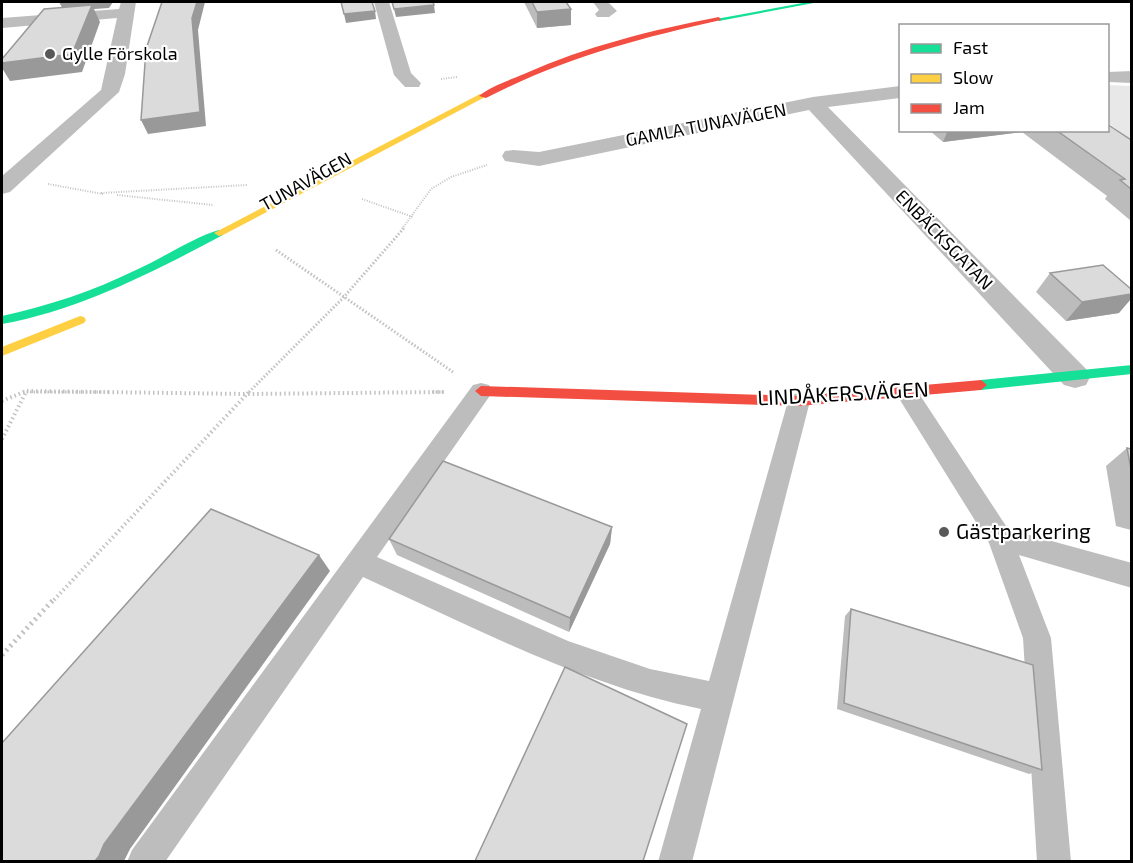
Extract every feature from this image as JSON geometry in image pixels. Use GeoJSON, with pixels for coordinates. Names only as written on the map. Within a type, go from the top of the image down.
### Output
{"type":"FeatureCollection","features":[{"type":"Feature","properties":{"kind":"street"},"geometry":{"type":"LineString","coordinates":[[381,2],[403,75],[412,83]]}},
{"type":"Feature","properties":{"kind":"street","name":"TUNAVÄGEN"},"geometry":{"type":"LineString","coordinates":[[2,320],[45,312],[78,302],[131,279],[512,81],[626,40],[688,24],[816,2]]}},
{"type":"Feature","properties":{"kind":"street"},"geometry":{"type":"LineString","coordinates":[[2,23],[126,7],[124,32],[110,92],[3,184]]}},
{"type":"Feature","properties":{"kind":"street","name":"TUNAVÄGEN"},"geometry":{"type":"LineString","coordinates":[[276,220],[520,83],[626,40]]}},
{"type":"Feature","properties":{"kind":"street"},"geometry":{"type":"LineString","coordinates":[[1109,77],[1131,77]]}},
{"type":"Feature","properties":{"kind":"street","name":"GAMLA TUNAVÄGEN"},"geometry":{"type":"LineString","coordinates":[[513,156],[539,159],[813,104],[899,92]]}},
{"type":"Feature","properties":{"kind":"street","name":"ENBÄCKSGATAN"},"geometry":{"type":"LineString","coordinates":[[813,104],[1076,377]]}},
{"type":"Feature","properties":{"kind":"street"},"geometry":{"type":"LineString","coordinates":[[2,352],[89,315]]}},
{"type":"Feature","properties":{"kind":"street","name":"LINDÅKERSVÄGEN"},"geometry":{"type":"LineString","coordinates":[[481,391],[799,401],[1076,377],[1131,369]]}},
{"type":"Feature","properties":{"kind":"lane"},"geometry":{"type":"LineString","coordinates":[[144,861],[481,391]]}},
{"type":"Feature","properties":{"kind":"lane"},"geometry":{"type":"LineString","coordinates":[[906,392],[1000,538],[1037,638],[1054,861]]}},
{"type":"Feature","properties":{"kind":"lane"},"geometry":{"type":"LineString","coordinates":[[675,861],[799,401]]}},
{"type":"Feature","properties":{"kind":"lane"},"geometry":{"type":"LineString","coordinates":[[1000,538],[1131,576]]}},
{"type":"Feature","properties":{"kind":"lane"},"geometry":{"type":"LineString","coordinates":[[359,561],[565,654],[650,684],[720,698]]}},
{"type":"Feature","properties":{"kind":"path"},"geometry":{"type":"LineString","coordinates":[[2,656],[247,394],[343,298],[413,217],[431,189],[451,177],[513,156]]}},
{"type":"Feature","properties":{"kind":"path"},"geometry":{"type":"LineString","coordinates":[[3,184],[34,182],[101,194],[200,201],[220,208]]}},
{"type":"Feature","properties":{"kind":"path"},"geometry":{"type":"LineString","coordinates":[[101,194],[251,185]]}},
{"type":"Feature","properties":{"kind":"path"},"geometry":{"type":"LineString","coordinates":[[362,198],[413,217]]}},
{"type":"Feature","properties":{"kind":"path"},"geometry":{"type":"LineString","coordinates":[[276,250],[481,391]]}},
{"type":"Feature","properties":{"kind":"path"},"geometry":{"type":"LineString","coordinates":[[2,401],[26,391],[247,394],[481,391]]}},
{"type":"Feature","properties":{"kind":"path"},"geometry":{"type":"LineString","coordinates":[[2,439],[26,391]]}},
{"type":"Feature","properties":{"kind":"shaded area"},"geometry":{"type":"Polygon","coordinates":[[[1109,85],[1131,86],[1131,140],[1109,124],[1109,85]]]}},
{"type":"Feature","properties":{"kind":"building"},"geometry":{"type":"Polygon","coordinates":[[[162,2],[197,2],[192,18],[200,112],[141,120],[146,49],[162,2]]]}},
{"type":"Feature","properties":{"kind":"building"},"geometry":{"type":"Polygon","coordinates":[[[341,2],[372,2],[375,11],[344,14],[341,2]]]}},
{"type":"Feature","properties":{"kind":"building"},"geometry":{"type":"Polygon","coordinates":[[[392,2],[433,2],[434,5],[394,9],[392,2]]]}},
{"type":"Feature","properties":{"kind":"building"},"geometry":{"type":"Polygon","coordinates":[[[532,2],[566,2],[571,9],[537,12],[532,2]]]}},
{"type":"Feature","properties":{"kind":"building"},"geometry":{"type":"Polygon","coordinates":[[[92,5],[72,54],[2,63],[2,59],[44,9],[92,5]]]}},
{"type":"Feature","properties":{"kind":"building"},"geometry":{"type":"Polygon","coordinates":[[[1109,125],[1131,140],[1131,189],[1120,180],[1125,179],[1059,132],[1109,132],[1109,125]]]}},
{"type":"Feature","properties":{"kind":"building"},"geometry":{"type":"Polygon","coordinates":[[[1103,265],[1131,289],[1131,294],[1082,302],[1050,273],[1103,265]]]}},
{"type":"Feature","properties":{"kind":"building"},"geometry":{"type":"Polygon","coordinates":[[[1127,448],[1131,449],[1131,469],[1127,448]]]}},
{"type":"Feature","properties":{"kind":"building"},"geometry":{"type":"Polygon","coordinates":[[[443,461],[612,527],[570,618],[389,539],[443,461]]]}},
{"type":"Feature","properties":{"kind":"building"},"geometry":{"type":"Polygon","coordinates":[[[211,509],[319,555],[104,844],[95,861],[2,861],[2,743],[211,509]]]}},
{"type":"Feature","properties":{"kind":"building"},"geometry":{"type":"Polygon","coordinates":[[[851,609],[1033,665],[1042,770],[844,703],[851,609]]]}},
{"type":"Feature","properties":{"kind":"building"},"geometry":{"type":"Polygon","coordinates":[[[565,667],[687,724],[643,861],[475,861],[565,667]]]}},
{"type":"Feature","properties":{"kind":"traffic: fast"},"geometry":{"type":"LineString","coordinates":[[719,19],[816,2]]}},
{"type":"Feature","properties":{"kind":"traffic: fast"},"geometry":{"type":"LineString","coordinates":[[2,320],[87,296],[140,273],[219,233]]}},
{"type":"Feature","properties":{"kind":"traffic: fast"},"geometry":{"type":"LineString","coordinates":[[981,385],[1132,369]]}},
{"type":"Feature","properties":{"kind":"traffic: slow"},"geometry":{"type":"LineString","coordinates":[[219,233],[483,96]]}},
{"type":"Feature","properties":{"kind":"traffic: slow"},"geometry":{"type":"LineString","coordinates":[[2,352],[80,320]]}},
{"type":"Feature","properties":{"kind":"traffic: jam"},"geometry":{"type":"LineString","coordinates":[[483,96],[539,70],[598,48],[719,19]]}},
{"type":"Feature","properties":{"kind":"traffic: jam"},"geometry":{"type":"LineString","coordinates":[[481,391],[799,401],[981,385]]}},
{"type":"Feature","properties":{"kind":"place","name":"Gylle Förskola"},"geometry":{"type":"Point","coordinates":[50,54]}},
{"type":"Feature","properties":{"kind":"place","name":"Gästparkering"},"geometry":{"type":"Point","coordinates":[944,532]}}]}
